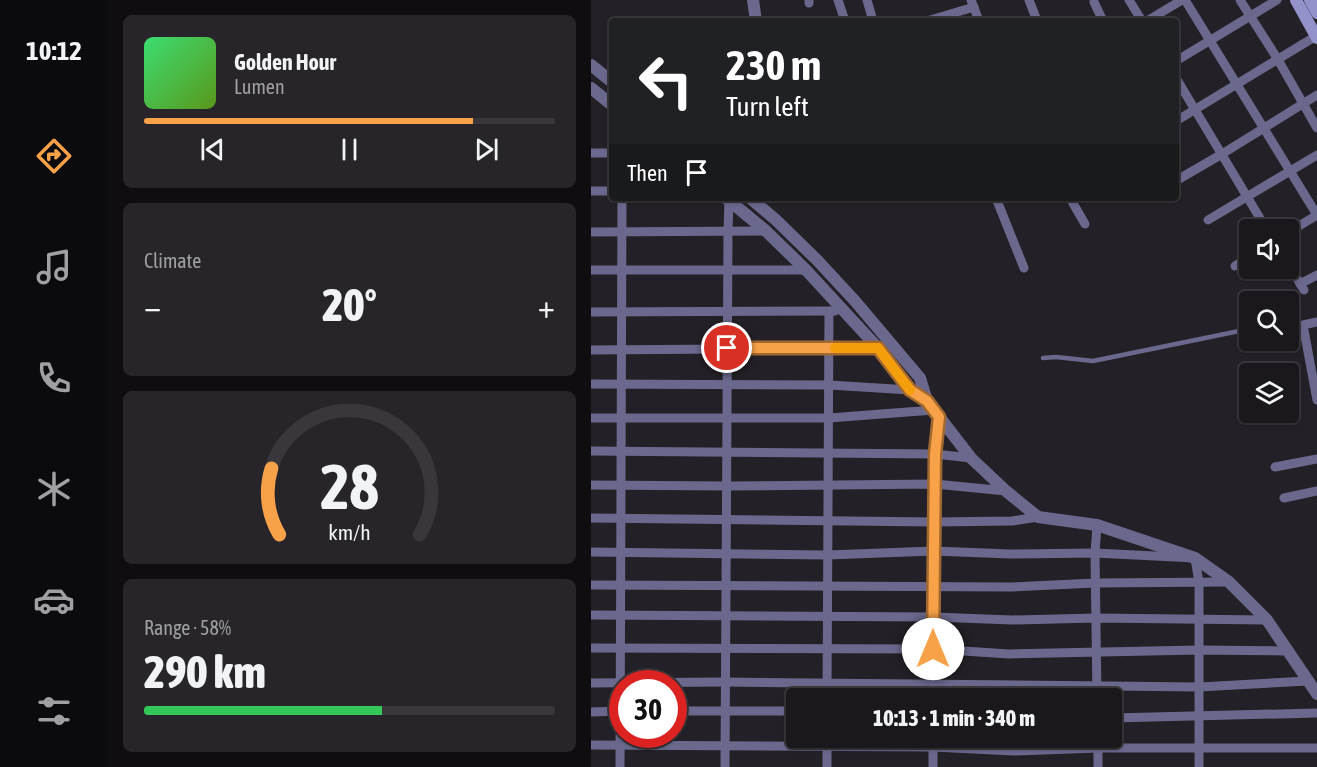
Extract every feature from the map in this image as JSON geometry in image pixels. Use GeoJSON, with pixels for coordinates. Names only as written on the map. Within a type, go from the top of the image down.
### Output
{"type":"FeatureCollection","features":[{"type":"Feature","properties":{"kind":"main road"},"geometry":{"type":"LineString","coordinates":[[1296,0],[1316,37]]}},
{"type":"Feature","properties":{"kind":"street"},"geometry":{"type":"LineString","coordinates":[[753,0],[756,18]]}},
{"type":"Feature","properties":{"kind":"street"},"geometry":{"type":"LineString","coordinates":[[838,0],[844,18]]}},
{"type":"Feature","properties":{"kind":"street"},"geometry":{"type":"LineString","coordinates":[[869,0],[872,18]]}},
{"type":"Feature","properties":{"kind":"street"},"geometry":{"type":"LineString","coordinates":[[1029,0],[1036,18]]}},
{"type":"Feature","properties":{"kind":"street"},"geometry":{"type":"LineString","coordinates":[[1129,0],[1140,18]]}},
{"type":"Feature","properties":{"kind":"street"},"geometry":{"type":"LineString","coordinates":[[1152,18],[1183,0],[1317,215],[1299,226]]}},
{"type":"Feature","properties":{"kind":"street"},"geometry":{"type":"LineString","coordinates":[[1240,0],[1277,58],[1317,128]]}},
{"type":"Feature","properties":{"kind":"street"},"geometry":{"type":"LineString","coordinates":[[1179,59],[1277,0]]}},
{"type":"Feature","properties":{"kind":"street"},"geometry":{"type":"LineString","coordinates":[[1094,2],[1102,18]]}},
{"type":"Feature","properties":{"kind":"street"},"geometry":{"type":"LineString","coordinates":[[935,18],[973,3],[978,18]]}},
{"type":"Feature","properties":{"kind":"street"},"geometry":{"type":"LineString","coordinates":[[1179,119],[1277,58],[1316,37]]}},
{"type":"Feature","properties":{"kind":"street"},"geometry":{"type":"LineString","coordinates":[[591,65],[609,80]]}},
{"type":"Feature","properties":{"kind":"street"},"geometry":{"type":"LineString","coordinates":[[1179,83],[1261,219]]}},
{"type":"Feature","properties":{"kind":"street"},"geometry":{"type":"LineString","coordinates":[[591,88],[609,103]]}},
{"type":"Feature","properties":{"kind":"street"},"geometry":{"type":"LineString","coordinates":[[1179,178],[1317,95]]}},
{"type":"Feature","properties":{"kind":"street"},"geometry":{"type":"LineString","coordinates":[[591,153],[609,153]]}},
{"type":"Feature","properties":{"kind":"street"},"geometry":{"type":"LineString","coordinates":[[1208,220],[1317,155]]}},
{"type":"Feature","properties":{"kind":"street"},"geometry":{"type":"LineString","coordinates":[[591,191],[609,191]]}},
{"type":"Feature","properties":{"kind":"street"},"geometry":{"type":"LineString","coordinates":[[620,670],[622,201]]}},
{"type":"Feature","properties":{"kind":"street"},"geometry":{"type":"LineString","coordinates":[[725,767],[729,201]]}},
{"type":"Feature","properties":{"kind":"street"},"geometry":{"type":"LineString","coordinates":[[731,201],[806,270],[878,348],[910,390],[933,410],[971,458],[1038,517]]}},
{"type":"Feature","properties":{"kind":"street"},"geometry":{"type":"LineString","coordinates":[[753,201],[801,244],[855,301],[920,378],[933,410],[935,454],[933,688]]}},
{"type":"Feature","properties":{"kind":"street"},"geometry":{"type":"LineString","coordinates":[[997,201],[1024,268]]}},
{"type":"Feature","properties":{"kind":"street"},"geometry":{"type":"LineString","coordinates":[[1072,201],[1085,224]]}},
{"type":"Feature","properties":{"kind":"street"},"geometry":{"type":"LineString","coordinates":[[591,232],[766,231]]}},
{"type":"Feature","properties":{"kind":"street"},"geometry":{"type":"LineString","coordinates":[[1235,266],[1239,263]]}},
{"type":"Feature","properties":{"kind":"street"},"geometry":{"type":"LineString","coordinates":[[591,270],[806,270]]}},
{"type":"Feature","properties":{"kind":"street"},"geometry":{"type":"LineString","coordinates":[[1297,279],[1302,287],[1317,275]]}},
{"type":"Feature","properties":{"kind":"street"},"geometry":{"type":"LineString","coordinates":[[827,688],[829,311]]}},
{"type":"Feature","properties":{"kind":"street"},"geometry":{"type":"LineString","coordinates":[[591,312],[844,311]]}},
{"type":"Feature","properties":{"kind":"street"},"geometry":{"type":"LineString","coordinates":[[1317,322],[1303,325],[1313,360],[1317,400]]}},
{"type":"Feature","properties":{"kind":"street"},"geometry":{"type":"LineString","coordinates":[[591,350],[878,348]]}},
{"type":"Feature","properties":{"kind":"street"},"geometry":{"type":"LineString","coordinates":[[591,384],[829,385],[910,390]]}},
{"type":"Feature","properties":{"kind":"street"},"geometry":{"type":"LineString","coordinates":[[591,418],[829,418],[933,410]]}},
{"type":"Feature","properties":{"kind":"street"},"geometry":{"type":"LineString","coordinates":[[591,451],[935,454],[971,458]]}},
{"type":"Feature","properties":{"kind":"street"},"geometry":{"type":"LineString","coordinates":[[1275,467],[1317,459]]}},
{"type":"Feature","properties":{"kind":"street"},"geometry":{"type":"LineString","coordinates":[[591,484],[727,486],[935,484],[1006,491]]}},
{"type":"Feature","properties":{"kind":"street"},"geometry":{"type":"LineString","coordinates":[[1284,498],[1317,490]]}},
{"type":"Feature","properties":{"kind":"street"},"geometry":{"type":"LineString","coordinates":[[591,518],[934,522],[1012,521],[1038,517],[1097,525],[1195,558],[1229,582],[1267,620],[1317,694]]}},
{"type":"Feature","properties":{"kind":"street"},"geometry":{"type":"LineString","coordinates":[[1097,525],[1095,553],[1097,686]]}},
{"type":"Feature","properties":{"kind":"street"},"geometry":{"type":"LineString","coordinates":[[591,552],[828,555],[934,551],[1010,554],[1095,553],[1195,558]]}},
{"type":"Feature","properties":{"kind":"street"},"geometry":{"type":"LineString","coordinates":[[1195,558],[1199,583],[1200,767]]}},
{"type":"Feature","properties":{"kind":"street"},"geometry":{"type":"LineString","coordinates":[[591,585],[1011,587],[1095,583],[1229,582]]}},
{"type":"Feature","properties":{"kind":"street"},"geometry":{"type":"LineString","coordinates":[[591,615],[934,617],[1012,620],[1096,618],[1267,620]]}},
{"type":"Feature","properties":{"kind":"street"},"geometry":{"type":"LineString","coordinates":[[591,648],[933,649],[1009,654],[1199,650],[1287,651]]}},
{"type":"Feature","properties":{"kind":"street"},"geometry":{"type":"LineString","coordinates":[[687,682],[1199,687],[1308,681]]}},
{"type":"Feature","properties":{"kind":"street"},"geometry":{"type":"LineString","coordinates":[[591,683],[609,683]]}},
{"type":"Feature","properties":{"kind":"street"},"geometry":{"type":"LineString","coordinates":[[591,712],[609,711]]}},
{"type":"Feature","properties":{"kind":"street"},"geometry":{"type":"LineString","coordinates":[[687,711],[786,711]]}},
{"type":"Feature","properties":{"kind":"street"},"geometry":{"type":"LineString","coordinates":[[1122,718],[1317,713]]}},
{"type":"Feature","properties":{"kind":"street"},"geometry":{"type":"LineString","coordinates":[[687,745],[786,743]]}},
{"type":"Feature","properties":{"kind":"street"},"geometry":{"type":"LineString","coordinates":[[591,745],[609,746]]}},
{"type":"Feature","properties":{"kind":"street"},"geometry":{"type":"LineString","coordinates":[[620,748],[620,767]]}},
{"type":"Feature","properties":{"kind":"street"},"geometry":{"type":"LineString","coordinates":[[827,748],[827,767]]}},
{"type":"Feature","properties":{"kind":"street"},"geometry":{"type":"LineString","coordinates":[[933,748],[933,767]]}},
{"type":"Feature","properties":{"kind":"street"},"geometry":{"type":"LineString","coordinates":[[994,748],[1014,750],[1317,748]]}},
{"type":"Feature","properties":{"kind":"street"},"geometry":{"type":"LineString","coordinates":[[1098,748],[1098,767]]}},
{"type":"Feature","properties":{"kind":"lane"},"geometry":{"type":"LineString","coordinates":[[1299,325],[1303,325]]}},
{"type":"Feature","properties":{"kind":"lane"},"geometry":{"type":"LineString","coordinates":[[1043,358],[1093,361],[1239,332]]}},
{"type":"Feature","properties":{"kind":"slow traffic"},"geometry":{"type":"LineString","coordinates":[[835,348],[878,348],[910,390]]}},
{"type":"Feature","properties":{"kind":"route"},"geometry":{"type":"LineString","coordinates":[[727,348],[878,348],[910,390],[927,401],[939,417],[935,454],[933,649]]}}]}
